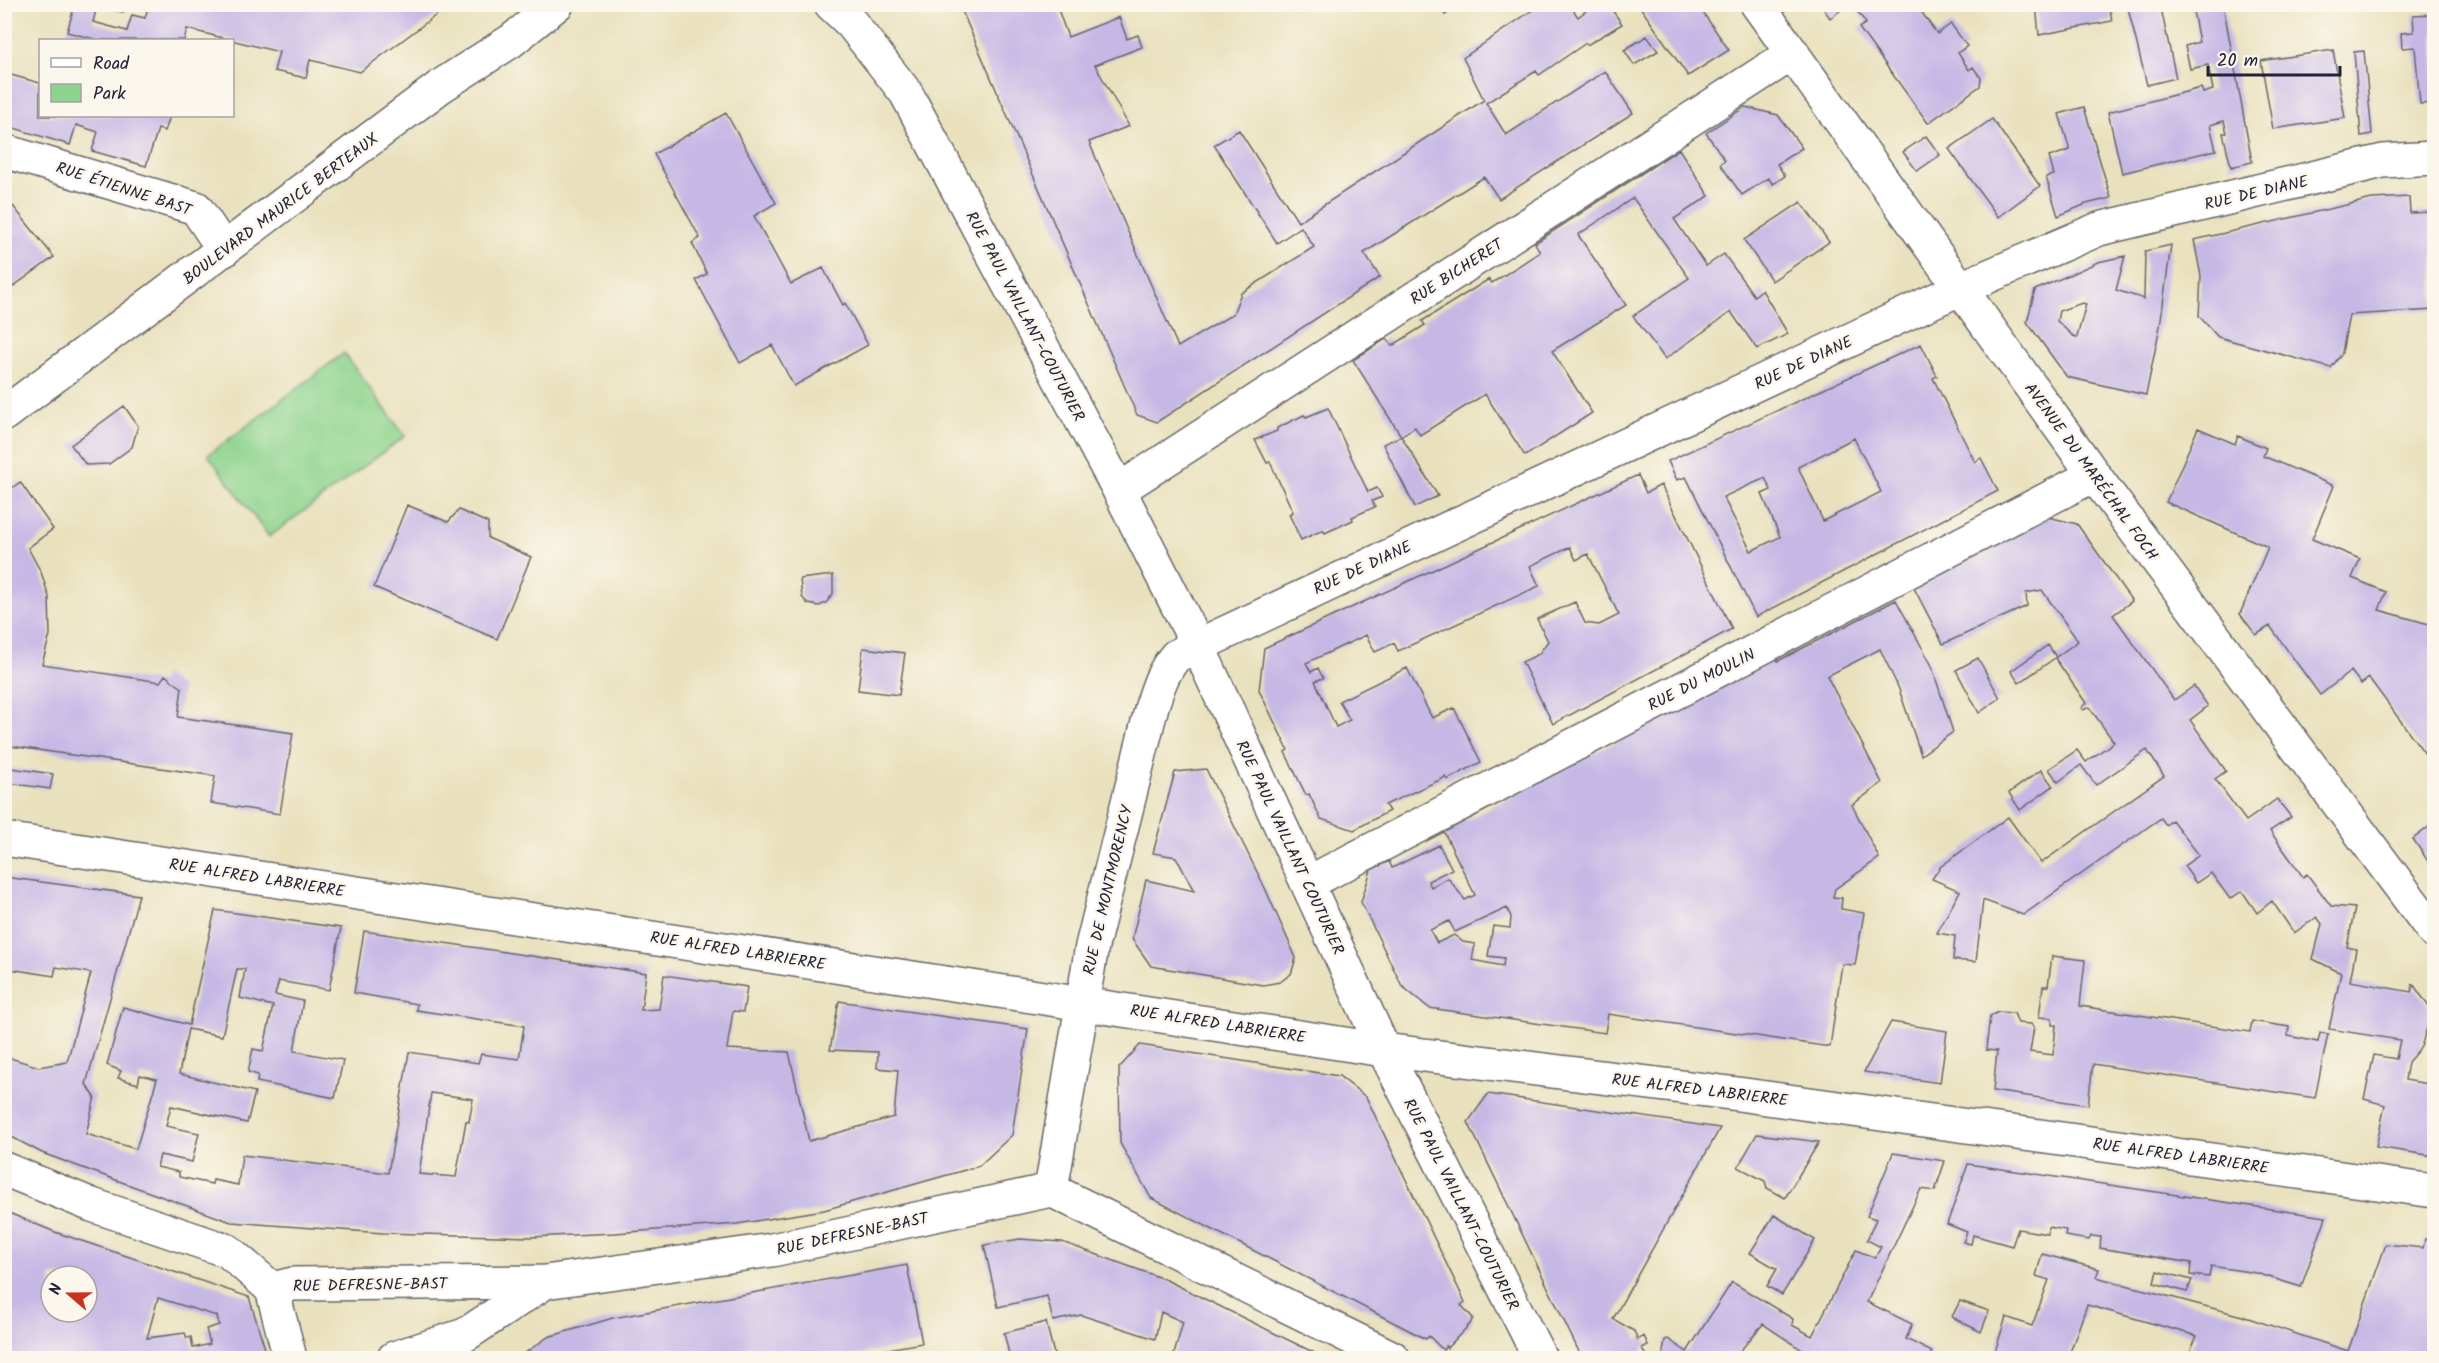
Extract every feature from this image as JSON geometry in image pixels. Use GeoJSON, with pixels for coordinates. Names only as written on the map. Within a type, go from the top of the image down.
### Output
{"type":"FeatureCollection","features":[{"type":"Feature","properties":{"kind":"street"},"geometry":{"type":"LineString","coordinates":[[511,41],[515,4]]}},
{"type":"Feature","properties":{"kind":"street","name":"BOULEVARD MAURICE BERTEAUX"},"geometry":{"type":"LineString","coordinates":[[4,414],[441,86],[511,41],[557,4]]}},
{"type":"Feature","properties":{"kind":"street","name":"RUE PAUL VAILLANT-COUTURIER"},"geometry":{"type":"LineString","coordinates":[[831,4],[852,24],[906,93],[1119,490],[1197,644]]}},
{"type":"Feature","properties":{"kind":"street","name":"AVENUE DU MARÉCHAL FOCH"},"geometry":{"type":"LineString","coordinates":[[1757,4],[2094,475],[2434,932]]}},
{"type":"Feature","properties":{"kind":"street","name":"RUE BICHERET"},"geometry":{"type":"LineString","coordinates":[[1119,490],[1793,53]]}},
{"type":"Feature","properties":{"kind":"street","name":"RUE ÉTIENNE BAST"},"geometry":{"type":"LineString","coordinates":[[4,151],[196,208],[224,250]]}},
{"type":"Feature","properties":{"kind":"street","name":"RUE DE DIANE"},"geometry":{"type":"LineString","coordinates":[[1197,644],[1961,288],[2099,229],[2383,161],[2434,158]]}},
{"type":"Feature","properties":{"kind":"street","name":"RUE DU MOULIN"},"geometry":{"type":"LineString","coordinates":[[1308,883],[2094,475]]}},
{"type":"Feature","properties":{"kind":"street","name":"RUE PAUL VAILLANT COUTURIER"},"geometry":{"type":"LineString","coordinates":[[1197,644],[1384,1050]]}},
{"type":"Feature","properties":{"kind":"street","name":"RUE DE MONTMORENCY"},"geometry":{"type":"LineString","coordinates":[[1051,1190],[1096,925],[1152,706],[1167,667],[1176,656],[1197,644]]}},
{"type":"Feature","properties":{"kind":"street","name":"RUE ALFRED LABRIERRE"},"geometry":{"type":"LineString","coordinates":[[4,839],[1083,1002],[1384,1050],[1738,1094],[2434,1191]]}},
{"type":"Feature","properties":{"kind":"street","name":"RUE PAUL VAILLANT-COUTURIER"},"geometry":{"type":"LineString","coordinates":[[1384,1050],[1540,1359]]}},
{"type":"Feature","properties":{"kind":"street","name":"RUE DEFRESNE-BAST"},"geometry":{"type":"LineString","coordinates":[[4,1169],[92,1205],[228,1251],[272,1289],[290,1359]]}},
{"type":"Feature","properties":{"kind":"street"},"geometry":{"type":"LineString","coordinates":[[1051,1190],[1393,1359]]}},
{"type":"Feature","properties":{"kind":"street","name":"RUE DEFRESNE-BAST"},"geometry":{"type":"LineString","coordinates":[[272,1289],[292,1284],[545,1282],[772,1250],[1051,1190]]}},
{"type":"Feature","properties":{"kind":"street"},"geometry":{"type":"LineString","coordinates":[[394,1359],[460,1347],[545,1282]]}},
{"type":"Feature","properties":{"kind":"green space"},"geometry":{"type":"Polygon","coordinates":[[[344,353],[405,436],[269,537],[208,455],[344,353]]]}},
{"type":"Feature","properties":{"kind":"building"},"geometry":{"type":"Polygon","coordinates":[[[75,4],[129,4],[123,12],[97,6],[93,22],[127,31],[132,15],[145,18],[149,4],[451,4],[360,72],[310,60],[306,78],[274,71],[279,52],[187,29],[184,39],[94,39],[67,32],[75,4]]]}},
{"type":"Feature","properties":{"kind":"building"},"geometry":{"type":"Polygon","coordinates":[[[959,4],[1056,4],[1068,37],[1119,17],[1127,39],[1138,35],[1142,47],[1095,65],[1129,126],[1089,142],[1178,347],[1233,314],[1241,293],[1314,247],[1301,227],[1277,243],[1214,145],[1239,130],[1298,222],[1484,100],[1463,58],[1541,4],[1569,4],[1578,17],[1595,4],[1608,4],[1622,24],[1587,45],[1586,43],[1539,75],[1536,71],[1486,103],[1506,135],[1605,71],[1633,113],[1499,199],[1484,177],[1364,253],[1380,277],[1157,422],[1137,415],[959,4]]]}},
{"type":"Feature","properties":{"kind":"building"},"geometry":{"type":"Polygon","coordinates":[[[1440,4],[1460,4],[1445,15],[1440,4]]]}},
{"type":"Feature","properties":{"kind":"building"},"geometry":{"type":"Polygon","coordinates":[[[1638,4],[1697,4],[1729,50],[1688,76],[1638,4]]]}},
{"type":"Feature","properties":{"kind":"building"},"geometry":{"type":"Polygon","coordinates":[[[1820,4],[1849,4],[1830,18],[1820,4]]]}},
{"type":"Feature","properties":{"kind":"building"},"geometry":{"type":"Polygon","coordinates":[[[1852,4],[1916,4],[1937,34],[1951,24],[1967,46],[1958,53],[1969,70],[1973,67],[1981,78],[1980,86],[1928,123],[1859,28],[1866,23],[1852,4]]]}},
{"type":"Feature","properties":{"kind":"building"},"geometry":{"type":"Polygon","coordinates":[[[2036,4],[2109,4],[2112,21],[2039,35],[2036,4]]]}},
{"type":"Feature","properties":{"kind":"building"},"geometry":{"type":"Polygon","coordinates":[[[2127,4],[2160,4],[2176,78],[2147,85],[2127,4]]]}},
{"type":"Feature","properties":{"kind":"building"},"geometry":{"type":"Polygon","coordinates":[[[2208,4],[2223,4],[2252,162],[2231,167],[2223,133],[2227,133],[2224,121],[2210,125],[2216,150],[2122,173],[2108,112],[2201,88],[2203,93],[2213,90],[2208,65],[2190,69],[2185,46],[2199,42],[2193,11],[2208,7],[2208,4]]]}},
{"type":"Feature","properties":{"kind":"building"},"geometry":{"type":"Polygon","coordinates":[[[2434,14],[2434,103],[2420,104],[2415,47],[2402,48],[2401,33],[2414,32],[2413,15],[2434,14]]]}},
{"type":"Feature","properties":{"kind":"building"},"geometry":{"type":"Polygon","coordinates":[[[1647,36],[1658,51],[1634,65],[1624,50],[1647,36]]]}},
{"type":"Feature","properties":{"kind":"building"},"geometry":{"type":"Polygon","coordinates":[[[2333,50],[2345,118],[2273,129],[2261,61],[2333,50]]]}},
{"type":"Feature","properties":{"kind":"building"},"geometry":{"type":"Polygon","coordinates":[[[2364,51],[2372,134],[2361,136],[2354,52],[2364,51]]]}},
{"type":"Feature","properties":{"kind":"building"},"geometry":{"type":"Polygon","coordinates":[[[4,73],[39,83],[39,117],[170,117],[165,131],[158,129],[146,166],[92,151],[98,132],[76,125],[70,145],[4,125],[4,73]]]}},
{"type":"Feature","properties":{"kind":"building"},"geometry":{"type":"Polygon","coordinates":[[[1745,107],[1778,115],[1802,148],[1777,164],[1785,176],[1773,184],[1768,178],[1742,195],[1720,164],[1725,160],[1706,133],[1745,107]]]}},
{"type":"Feature","properties":{"kind":"building"},"geometry":{"type":"Polygon","coordinates":[[[2084,107],[2111,198],[2086,204],[2058,216],[2046,177],[2054,175],[2049,157],[2070,150],[2059,114],[2084,107]]]}},
{"type":"Feature","properties":{"kind":"building"},"geometry":{"type":"Polygon","coordinates":[[[726,113],[776,203],[754,216],[791,284],[823,268],[868,345],[794,386],[772,345],[740,363],[696,280],[707,274],[692,243],[700,238],[654,154],[726,113]]]}},
{"type":"Feature","properties":{"kind":"building"},"geometry":{"type":"Polygon","coordinates":[[[1992,119],[2040,186],[1998,217],[1949,149],[1992,119]]]}},
{"type":"Feature","properties":{"kind":"building"},"geometry":{"type":"Polygon","coordinates":[[[1926,136],[1940,155],[1917,171],[1903,152],[1926,136]]]}},
{"type":"Feature","properties":{"kind":"building"},"geometry":{"type":"Polygon","coordinates":[[[1679,149],[1709,196],[1674,219],[1706,266],[1724,254],[1754,296],[1762,290],[1788,334],[1757,349],[1731,312],[1665,359],[1633,316],[1689,278],[1633,198],[1578,235],[1626,305],[1552,351],[1592,413],[1525,456],[1485,394],[1420,435],[1415,427],[1401,436],[1353,360],[1387,338],[1392,346],[1425,325],[1422,321],[1489,279],[1492,283],[1540,252],[1535,243],[1679,149]]]}},
{"type":"Feature","properties":{"kind":"building"},"geometry":{"type":"Polygon","coordinates":[[[2409,197],[2410,213],[2434,212],[2434,310],[2349,315],[2342,353],[2331,368],[2218,337],[2199,316],[2201,276],[2194,240],[2372,199],[2409,197]]]}},
{"type":"Feature","properties":{"kind":"building"},"geometry":{"type":"Polygon","coordinates":[[[1801,202],[1829,242],[1772,281],[1744,240],[1801,202]]]}},
{"type":"Feature","properties":{"kind":"building"},"geometry":{"type":"Polygon","coordinates":[[[13,206],[54,257],[4,293],[4,213],[13,206]]]}},
{"type":"Feature","properties":{"kind":"building"},"geometry":{"type":"Polygon","coordinates":[[[2171,245],[2160,326],[2146,395],[2067,377],[2027,322],[2035,290],[2098,262],[2125,256],[2116,290],[2144,299],[2145,251],[2171,245]],[[2082,303],[2059,311],[2057,321],[2073,336],[2077,337],[2086,304],[2082,303]]]}},
{"type":"Feature","properties":{"kind":"building"},"geometry":{"type":"Polygon","coordinates":[[[1921,344],[1937,376],[1933,378],[1975,462],[1981,458],[1998,491],[1756,617],[1686,477],[1677,480],[1668,461],[1921,344]],[[1854,438],[1798,467],[1823,521],[1881,492],[1854,438]],[[1765,478],[1723,497],[1751,551],[1780,537],[1762,494],[1771,490],[1765,478]]]}},
{"type":"Feature","properties":{"kind":"building"},"geometry":{"type":"Polygon","coordinates":[[[124,406],[138,426],[132,447],[109,464],[86,465],[71,445],[124,406]]]}},
{"type":"Feature","properties":{"kind":"building"},"geometry":{"type":"Polygon","coordinates":[[[1328,408],[1368,492],[1377,488],[1382,497],[1372,501],[1375,507],[1352,517],[1353,520],[1325,533],[1323,530],[1301,540],[1289,514],[1293,512],[1270,462],[1267,463],[1255,440],[1277,431],[1277,428],[1304,415],[1306,417],[1328,408]]]}},
{"type":"Feature","properties":{"kind":"building"},"geometry":{"type":"Polygon","coordinates":[[[2198,428],[2235,444],[2238,436],[2266,448],[2263,456],[2334,486],[2312,539],[2360,559],[2352,578],[2386,592],[2379,610],[2429,624],[2434,607],[2434,760],[2431,762],[2369,678],[2361,684],[2351,671],[2320,695],[2270,626],[2256,635],[2240,614],[2268,547],[2166,502],[2198,428]]]}},
{"type":"Feature","properties":{"kind":"building"},"geometry":{"type":"Polygon","coordinates":[[[1401,436],[1438,496],[1415,507],[1383,444],[1401,436]]]}},
{"type":"Feature","properties":{"kind":"building"},"geometry":{"type":"Polygon","coordinates":[[[1638,475],[1646,493],[1661,485],[1732,629],[1553,724],[1522,662],[1539,654],[1548,641],[1537,619],[1575,602],[1585,623],[1599,625],[1619,615],[1588,554],[1576,560],[1570,547],[1530,566],[1539,586],[1398,651],[1394,643],[1375,652],[1366,635],[1306,663],[1311,672],[1318,668],[1323,678],[1315,681],[1336,727],[1350,720],[1339,701],[1407,668],[1432,718],[1454,708],[1481,762],[1447,780],[1446,777],[1385,805],[1389,811],[1354,830],[1321,819],[1309,794],[1306,795],[1285,752],[1288,750],[1259,690],[1264,648],[1638,475]]]}},
{"type":"Feature","properties":{"kind":"building"},"geometry":{"type":"Polygon","coordinates":[[[20,482],[53,529],[28,548],[41,572],[49,597],[50,635],[42,664],[160,682],[165,675],[182,688],[178,717],[293,733],[280,814],[211,803],[215,776],[4,745],[4,494],[20,482]]]}},
{"type":"Feature","properties":{"kind":"building"},"geometry":{"type":"Polygon","coordinates":[[[407,505],[448,522],[459,510],[488,523],[488,538],[531,557],[497,639],[374,587],[407,505]]]}},
{"type":"Feature","properties":{"kind":"building"},"geometry":{"type":"Polygon","coordinates":[[[2044,516],[2077,524],[2132,601],[2113,615],[2174,700],[2194,686],[2208,706],[2190,720],[2226,771],[2215,779],[2246,821],[2277,799],[2291,817],[2270,831],[2303,877],[2307,874],[2331,906],[2355,908],[2347,947],[2356,949],[2350,981],[2411,992],[2413,984],[2432,1011],[2421,1047],[2408,1062],[2405,1080],[2434,1085],[2434,1156],[2376,1147],[2385,1105],[2364,1099],[2374,1055],[2396,1059],[2400,1040],[2329,1029],[2341,973],[2313,959],[2322,924],[2317,917],[2294,933],[2272,901],[2257,913],[2242,891],[2230,899],[2211,873],[2196,883],[2184,866],[2199,855],[2172,820],[2166,825],[2161,818],[2023,915],[1983,900],[1976,962],[1953,960],[1955,936],[1937,933],[1960,891],[1932,879],[1940,867],[2008,817],[2041,863],[2164,776],[2147,750],[2096,785],[2081,765],[2058,782],[2049,769],[2077,750],[2086,762],[2114,742],[2089,707],[2083,710],[2081,708],[2086,703],[2055,658],[2019,683],[2011,671],[2048,645],[2056,657],[2078,641],[2042,590],[2026,593],[2027,606],[1943,644],[1913,586],[2044,516]]]}},
{"type":"Feature","properties":{"kind":"building"},"geometry":{"type":"Polygon","coordinates":[[[833,575],[833,594],[826,603],[819,606],[808,604],[802,597],[800,579],[833,575]]]}},
{"type":"Feature","properties":{"kind":"building"},"geometry":{"type":"Polygon","coordinates":[[[1896,600],[1931,664],[1953,732],[1921,755],[1899,689],[1880,649],[1827,676],[1882,783],[1852,805],[1879,858],[1835,889],[1833,897],[1842,898],[1841,909],[1864,913],[1855,965],[1842,964],[1830,1047],[1608,1014],[1605,1033],[1429,1008],[1402,986],[1361,902],[1371,870],[1389,861],[1392,868],[1439,845],[1452,869],[1428,881],[1431,887],[1448,878],[1465,900],[1475,895],[1444,832],[1776,658],[1778,661],[1896,600]],[[1507,908],[1455,932],[1449,921],[1430,930],[1437,943],[1454,935],[1463,942],[1475,944],[1472,960],[1503,966],[1504,958],[1488,956],[1493,926],[1510,928],[1511,917],[1507,908]]]}},
{"type":"Feature","properties":{"kind":"building"},"geometry":{"type":"Polygon","coordinates":[[[863,648],[905,653],[899,695],[858,690],[863,648]]]}},
{"type":"Feature","properties":{"kind":"building"},"geometry":{"type":"Polygon","coordinates":[[[1978,658],[2000,698],[1979,713],[1956,670],[1978,658]]]}},
{"type":"Feature","properties":{"kind":"building"},"geometry":{"type":"Polygon","coordinates":[[[11,768],[53,774],[50,789],[9,783],[11,768]]]}},
{"type":"Feature","properties":{"kind":"building"},"geometry":{"type":"Polygon","coordinates":[[[1206,769],[1265,888],[1296,958],[1291,974],[1280,982],[1263,985],[1151,966],[1132,939],[1146,880],[1194,891],[1176,857],[1153,853],[1175,772],[1206,769]]]}},
{"type":"Feature","properties":{"kind":"building"},"geometry":{"type":"Polygon","coordinates":[[[2041,770],[2053,786],[2020,810],[2009,793],[2041,770]]]}},
{"type":"Feature","properties":{"kind":"building"},"geometry":{"type":"Polygon","coordinates":[[[2434,823],[2434,870],[2413,839],[2434,823]]]}},
{"type":"Feature","properties":{"kind":"building"},"geometry":{"type":"Polygon","coordinates":[[[4,877],[139,895],[86,1084],[95,1097],[86,1134],[136,1149],[157,1079],[140,1075],[138,1084],[118,1078],[121,1071],[107,1065],[123,1007],[189,1025],[215,910],[341,928],[329,990],[279,981],[275,995],[303,1001],[294,1051],[343,1060],[335,1098],[257,1082],[258,1075],[248,1072],[253,1049],[263,1051],[273,1006],[240,998],[245,969],[237,969],[222,1036],[188,1029],[179,1074],[255,1092],[247,1123],[171,1106],[166,1126],[199,1133],[192,1162],[160,1155],[157,1167],[179,1172],[179,1177],[212,1184],[213,1180],[238,1185],[242,1155],[388,1173],[409,1052],[478,1063],[481,1054],[519,1059],[524,1026],[416,1010],[417,1004],[354,993],[364,931],[646,973],[641,1010],[659,1009],[664,975],[747,987],[743,1012],[733,1011],[727,1049],[789,1052],[809,1141],[894,1117],[898,1070],[877,1068],[878,1052],[830,1050],[839,1001],[1028,1029],[1012,1135],[979,1166],[824,1210],[737,1224],[531,1237],[383,1233],[231,1222],[42,1153],[4,1133],[4,1056],[39,1067],[67,1062],[91,973],[56,967],[54,976],[4,968],[4,877]],[[431,1093],[419,1174],[456,1177],[466,1121],[469,1122],[473,1099],[431,1093]]]}},
{"type":"Feature","properties":{"kind":"building"},"geometry":{"type":"Polygon","coordinates":[[[2052,956],[2085,960],[2080,1006],[2250,1032],[2252,1021],[2289,1027],[2288,1036],[2318,1042],[2320,1033],[2328,1034],[2315,1098],[2093,1064],[2088,1105],[1993,1091],[1997,1051],[1986,1050],[1990,1016],[1998,1012],[2014,1013],[2018,1023],[2031,1024],[2034,1027],[2030,1052],[2053,1055],[2056,1025],[2052,1025],[2052,1018],[2039,1017],[2043,986],[2048,986],[2052,956]]]}},
{"type":"Feature","properties":{"kind":"building"},"geometry":{"type":"Polygon","coordinates":[[[1891,1022],[1947,1031],[1940,1083],[1864,1072],[1891,1022]]]}},
{"type":"Feature","properties":{"kind":"building"},"geometry":{"type":"Polygon","coordinates":[[[1140,1045],[1339,1076],[1366,1097],[1465,1302],[1461,1305],[1473,1318],[1470,1324],[1443,1350],[1429,1336],[1426,1339],[1151,1198],[1120,1143],[1119,1068],[1140,1045]]]}},
{"type":"Feature","properties":{"kind":"building"},"geometry":{"type":"Polygon","coordinates":[[[1488,1094],[1720,1128],[1613,1319],[1634,1331],[1638,1340],[1644,1336],[1648,1345],[1642,1348],[1647,1358],[1582,1358],[1468,1122],[1488,1094]]]}},
{"type":"Feature","properties":{"kind":"building"},"geometry":{"type":"Polygon","coordinates":[[[1757,1134],[1819,1142],[1785,1198],[1767,1188],[1765,1181],[1738,1167],[1757,1134]]]}},
{"type":"Feature","properties":{"kind":"building"},"geometry":{"type":"Polygon","coordinates":[[[1893,1153],[1945,1161],[1935,1191],[1921,1189],[1867,1302],[1912,1324],[1906,1339],[1932,1352],[1928,1358],[1795,1358],[1802,1350],[1763,1324],[1734,1358],[1662,1358],[1665,1340],[1668,1339],[1687,1352],[1732,1282],[1793,1319],[1792,1325],[1812,1336],[1856,1250],[1875,1258],[1881,1247],[1867,1240],[1876,1219],[1867,1216],[1893,1153]]]}},
{"type":"Feature","properties":{"kind":"building"},"geometry":{"type":"Polygon","coordinates":[[[1968,1164],[2326,1217],[2301,1287],[2256,1273],[2211,1266],[2209,1277],[2190,1275],[2191,1263],[2100,1248],[2101,1237],[2091,1236],[2089,1240],[2065,1236],[2066,1230],[2048,1227],[2048,1234],[2018,1229],[2012,1246],[1973,1235],[1971,1244],[1963,1242],[1967,1232],[1947,1224],[1968,1164]]]}},
{"type":"Feature","properties":{"kind":"building"},"geometry":{"type":"Polygon","coordinates":[[[4,1211],[55,1232],[249,1297],[266,1358],[4,1358],[4,1211]],[[158,1298],[147,1338],[185,1333],[187,1338],[191,1337],[193,1348],[210,1344],[206,1329],[219,1325],[217,1316],[158,1298]]]}},
{"type":"Feature","properties":{"kind":"building"},"geometry":{"type":"Polygon","coordinates":[[[1774,1215],[1815,1240],[1782,1295],[1767,1286],[1777,1269],[1750,1253],[1774,1215]]]}},
{"type":"Feature","properties":{"kind":"building"},"geometry":{"type":"Polygon","coordinates":[[[1020,1239],[1062,1242],[1164,1279],[1325,1358],[1173,1358],[1183,1322],[1161,1312],[1155,1339],[1081,1315],[1053,1321],[1047,1296],[998,1307],[984,1245],[1020,1239]]]}},
{"type":"Feature","properties":{"kind":"building"},"geometry":{"type":"Polygon","coordinates":[[[2425,1239],[2434,1240],[2434,1358],[2187,1358],[2197,1336],[2087,1305],[2068,1358],[1993,1358],[2006,1317],[2032,1326],[2049,1280],[2036,1276],[2042,1254],[2099,1269],[2096,1277],[2242,1316],[2348,1351],[2386,1244],[2423,1248],[2425,1239]]]}},
{"type":"Feature","properties":{"kind":"building"},"geometry":{"type":"Polygon","coordinates":[[[907,1265],[922,1343],[838,1358],[518,1358],[548,1337],[613,1318],[907,1265]]]}},
{"type":"Feature","properties":{"kind":"building"},"geometry":{"type":"Polygon","coordinates":[[[2157,1271],[2192,1280],[2187,1292],[2154,1283],[2157,1271]]]}},
{"type":"Feature","properties":{"kind":"building"},"geometry":{"type":"Polygon","coordinates":[[[1960,1301],[1989,1311],[1981,1332],[1952,1317],[1960,1301]]]}},
{"type":"Feature","properties":{"kind":"building"},"geometry":{"type":"Polygon","coordinates":[[[1046,1322],[1055,1358],[1010,1358],[1004,1333],[1046,1322]]]}}]}
